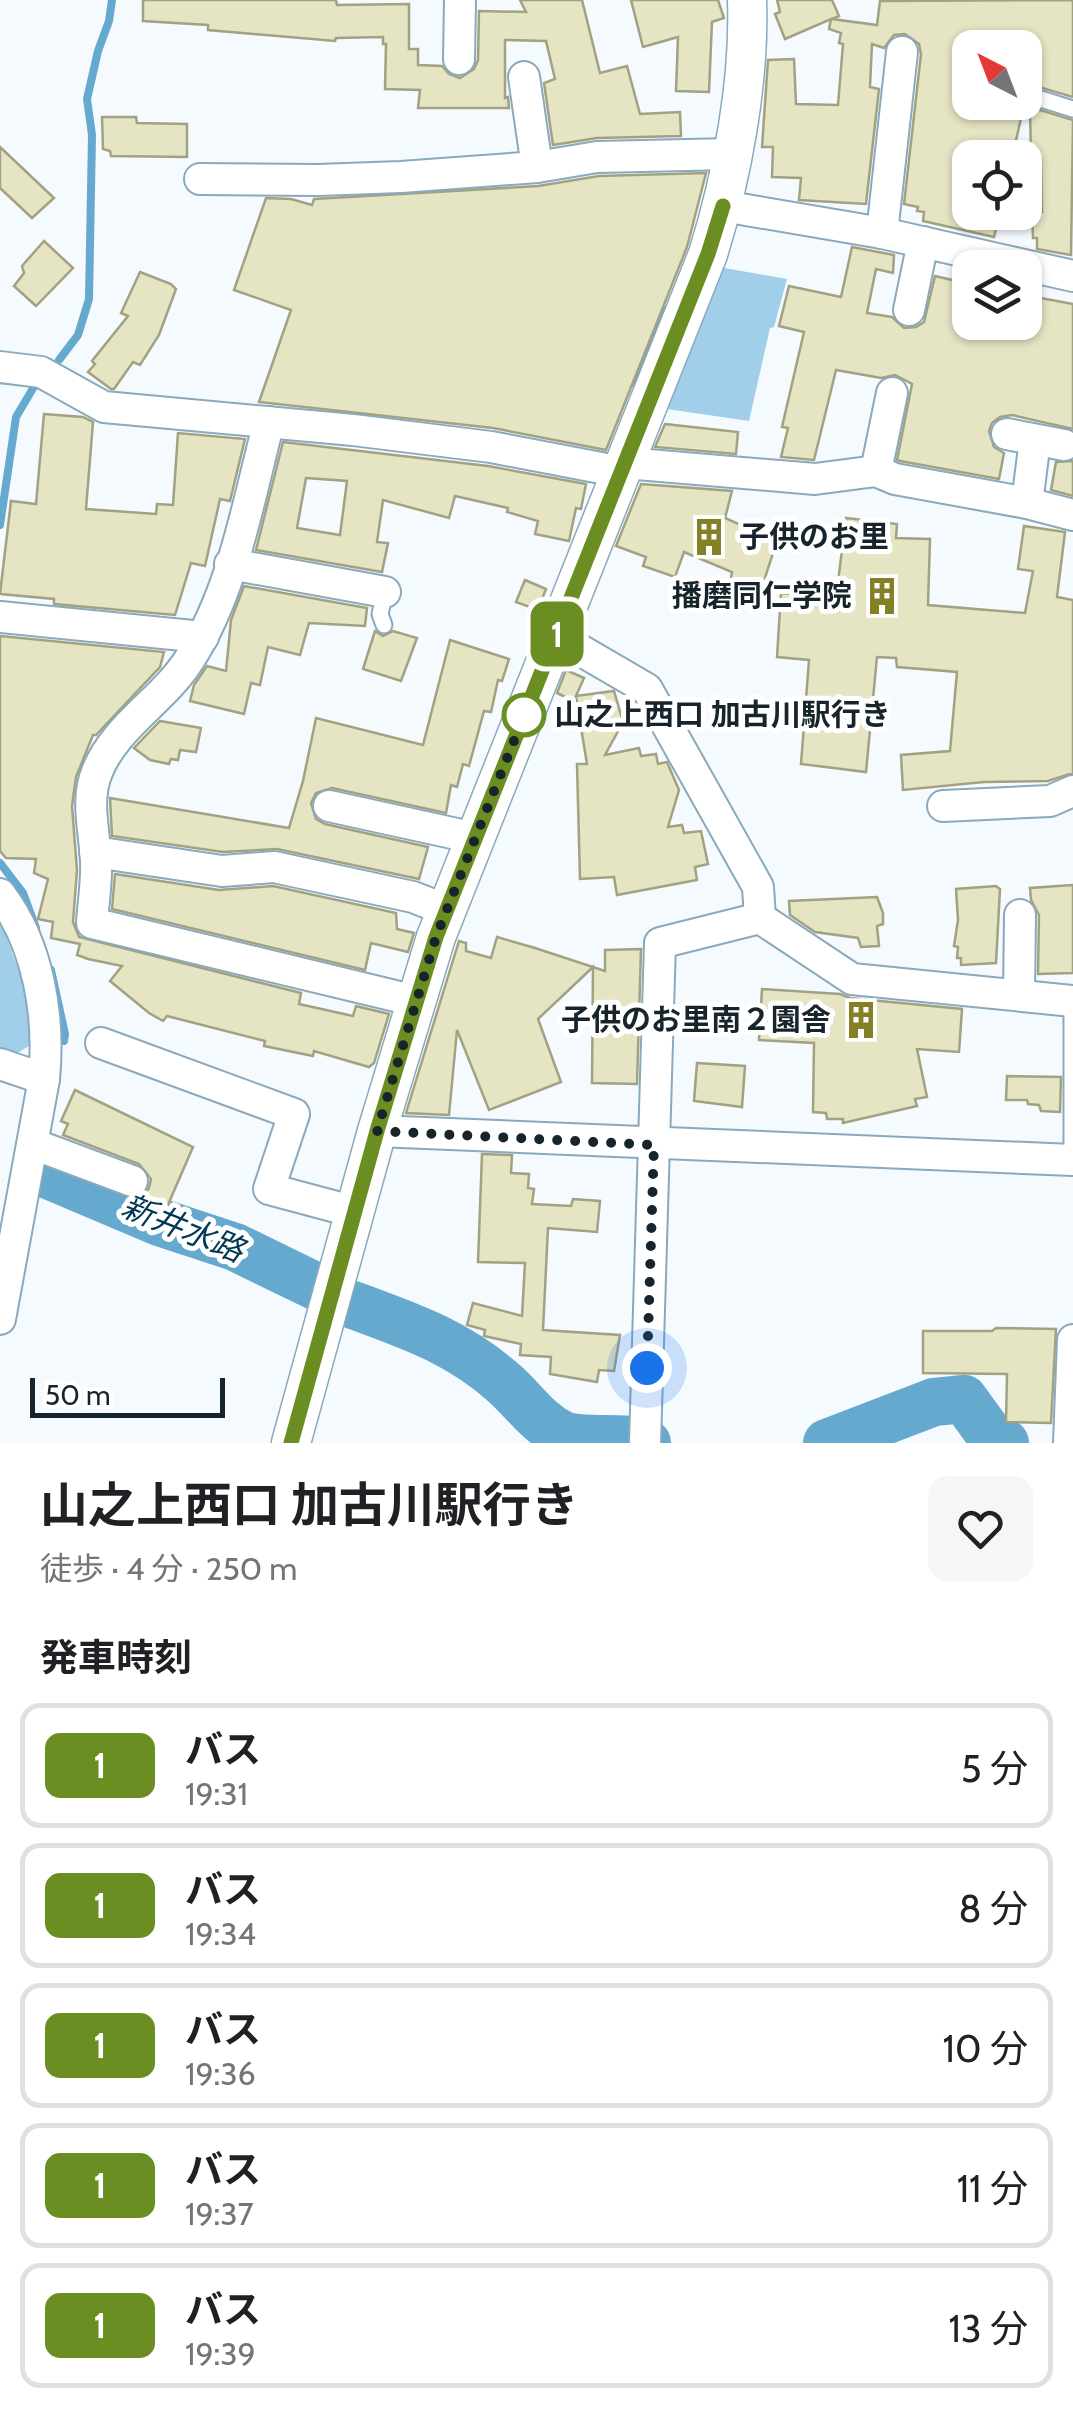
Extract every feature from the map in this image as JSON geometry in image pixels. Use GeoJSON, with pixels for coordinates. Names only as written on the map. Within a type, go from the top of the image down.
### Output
{"type":"FeatureCollection","features":[{"type":"Feature","properties":{"kind":"street"},"geometry":{"type":"LineString","coordinates":[[459,59],[460,0]]}},
{"type":"Feature","properties":{"kind":"street"},"geometry":{"type":"LineString","coordinates":[[291,1443],[377,1131],[446,910],[708,254],[723,206],[732,154],[748,0]]}},
{"type":"Feature","properties":{"kind":"street"},"geometry":{"type":"LineString","coordinates":[[882,233],[902,52]]}},
{"type":"Feature","properties":{"kind":"street"},"geometry":{"type":"LineString","coordinates":[[524,77],[537,167]]}},
{"type":"Feature","properties":{"kind":"street"},"geometry":{"type":"LineString","coordinates":[[200,179],[334,180],[537,167],[596,157],[732,154]]}},
{"type":"Feature","properties":{"kind":"street"},"geometry":{"type":"LineString","coordinates":[[723,206],[882,233],[1073,276]]}},
{"type":"Feature","properties":{"kind":"street"},"geometry":{"type":"LineString","coordinates":[[909,311],[923,242]]}},
{"type":"Feature","properties":{"kind":"street"},"geometry":{"type":"LineString","coordinates":[[0,367],[41,372],[104,407],[269,422],[624,467],[814,479],[876,471],[895,479],[1073,515]]}},
{"type":"Feature","properties":{"kind":"street"},"geometry":{"type":"LineString","coordinates":[[876,471],[892,393]]}},
{"type":"Feature","properties":{"kind":"street"},"geometry":{"type":"LineString","coordinates":[[269,422],[212,621],[178,676],[112,745],[96,773],[92,789],[92,924],[416,1001]]}},
{"type":"Feature","properties":{"kind":"street"},"geometry":{"type":"LineString","coordinates":[[1027,503],[1035,440]]}},
{"type":"Feature","properties":{"kind":"street"},"geometry":{"type":"LineString","coordinates":[[230,564],[386,592]]}},
{"type":"Feature","properties":{"kind":"street"},"geometry":{"type":"LineString","coordinates":[[0,617],[202,637]]}},
{"type":"Feature","properties":{"kind":"street"},"geometry":{"type":"LineString","coordinates":[[556,636],[647,689],[758,887],[760,918]]}},
{"type":"Feature","properties":{"kind":"street"},"geometry":{"type":"LineString","coordinates":[[943,806],[1050,801],[1073,790]]}},
{"type":"Feature","properties":{"kind":"street"},"geometry":{"type":"LineString","coordinates":[[329,806],[475,838]]}},
{"type":"Feature","properties":{"kind":"street"},"geometry":{"type":"LineString","coordinates":[[95,852],[222,871],[274,868],[413,897],[446,910]]}},
{"type":"Feature","properties":{"kind":"street"},"geometry":{"type":"LineString","coordinates":[[0,894],[27,945],[43,1000],[47,1042],[33,1144],[0,1318]]}},
{"type":"Feature","properties":{"kind":"street"},"geometry":{"type":"LineString","coordinates":[[1019,995],[1020,914]]}},
{"type":"Feature","properties":{"kind":"street"},"geometry":{"type":"LineString","coordinates":[[644,1443],[660,943],[760,918],[852,979],[1073,1001]]}},
{"type":"Feature","properties":{"kind":"street"},"geometry":{"type":"LineString","coordinates":[[101,1043],[294,1114],[270,1189],[355,1212]]}},
{"type":"Feature","properties":{"kind":"street"},"geometry":{"type":"LineString","coordinates":[[0,1064],[44,1079]]}},
{"type":"Feature","properties":{"kind":"street"},"geometry":{"type":"LineString","coordinates":[[377,1131],[1073,1160]]}},
{"type":"Feature","properties":{"kind":"street"},"geometry":{"type":"LineString","coordinates":[[33,1144],[132,1181]]}},
{"type":"Feature","properties":{"kind":"street"},"geometry":{"type":"LineString","coordinates":[[1069,1443],[1073,1340]]}},
{"type":"Feature","properties":{"kind":"lane"},"geometry":{"type":"LineString","coordinates":[[1042,99],[1073,109]]}},
{"type":"Feature","properties":{"kind":"lane"},"geometry":{"type":"LineString","coordinates":[[384,624],[380,614],[386,592]]}},
{"type":"Feature","properties":{"kind":"lane"},"geometry":{"type":"LineString","coordinates":[[1073,1001],[1073,1160]]}},
{"type":"Feature","properties":{"kind":"shaded area"},"geometry":{"type":"Polygon","coordinates":[[[719,267],[787,279],[774,327],[770,328],[749,421],[667,409],[719,267]]]}},
{"type":"Feature","properties":{"kind":"shaded area"},"geometry":{"type":"Polygon","coordinates":[[[0,919],[29,999],[35,1042],[16,1054],[0,1048],[0,919]]]}},
{"type":"Feature","properties":{"kind":"building"},"geometry":{"type":"Polygon","coordinates":[[[143,0],[409,4],[409,49],[418,49],[418,65],[442,66],[460,78],[474,69],[478,60],[479,11],[526,12],[520,0],[582,0],[600,73],[627,66],[640,114],[680,112],[681,136],[597,138],[553,145],[544,83],[555,79],[546,41],[505,40],[505,98],[508,97],[509,108],[418,108],[420,90],[385,89],[383,37],[335,41],[143,21],[143,0]]]}},
{"type":"Feature","properties":{"kind":"building"},"geometry":{"type":"Polygon","coordinates":[[[631,0],[718,0],[724,18],[712,22],[709,92],[676,91],[678,37],[643,47],[631,0]]]}},
{"type":"Feature","properties":{"kind":"building"},"geometry":{"type":"Polygon","coordinates":[[[777,0],[832,0],[839,16],[832,19],[877,25],[880,1],[1073,0],[1073,97],[1042,88],[1042,30],[952,30],[952,120],[1021,120],[1016,140],[952,140],[952,228],[923,221],[924,212],[904,204],[921,54],[919,44],[905,34],[894,35],[884,48],[872,44],[870,87],[879,89],[866,204],[799,200],[801,178],[772,177],[773,147],[762,147],[768,60],[794,59],[796,104],[838,105],[843,44],[839,43],[841,33],[829,29],[831,19],[785,39],[775,14],[780,12],[777,0]]]}},
{"type":"Feature","properties":{"kind":"building"},"geometry":{"type":"Polygon","coordinates":[[[1042,111],[1073,120],[1071,255],[1037,249],[1037,238],[1033,238],[1033,230],[1042,230],[1042,140],[1031,140],[1030,120],[1042,120],[1042,111]]]}},
{"type":"Feature","properties":{"kind":"building"},"geometry":{"type":"Polygon","coordinates":[[[102,117],[136,117],[137,123],[187,124],[187,157],[111,156],[110,151],[103,149],[102,117]]]}},
{"type":"Feature","properties":{"kind":"building"},"geometry":{"type":"Polygon","coordinates":[[[0,147],[54,198],[32,218],[0,188],[0,147]]]}},
{"type":"Feature","properties":{"kind":"building"},"geometry":{"type":"Polygon","coordinates":[[[706,173],[687,247],[606,450],[493,428],[259,402],[291,310],[234,290],[266,198],[312,205],[314,199],[538,186],[599,176],[706,173]]]}},
{"type":"Feature","properties":{"kind":"building"},"geometry":{"type":"Polygon","coordinates":[[[963,230],[996,230],[994,237],[963,230]]]}},
{"type":"Feature","properties":{"kind":"building"},"geometry":{"type":"Polygon","coordinates":[[[44,241],[73,268],[36,306],[14,286],[24,273],[22,266],[44,241]]]}},
{"type":"Feature","properties":{"kind":"building"},"geometry":{"type":"Polygon","coordinates":[[[852,247],[894,255],[893,273],[876,269],[867,313],[892,317],[904,328],[924,322],[935,276],[952,280],[952,340],[1042,340],[1042,298],[1073,304],[1073,429],[1012,415],[1000,417],[989,431],[994,447],[1004,453],[999,479],[900,461],[897,460],[912,384],[895,375],[881,378],[836,370],[814,460],[781,457],[788,428],[782,427],[804,332],[779,326],[789,286],[841,297],[852,247]]]}},
{"type":"Feature","properties":{"kind":"building"},"geometry":{"type":"Polygon","coordinates":[[[140,272],[176,289],[159,335],[140,365],[133,362],[111,389],[88,372],[95,364],[92,361],[128,316],[121,313],[140,272]]]}},
{"type":"Feature","properties":{"kind":"building"},"geometry":{"type":"Polygon","coordinates":[[[44,414],[83,417],[93,422],[86,509],[156,514],[157,504],[173,505],[178,433],[245,439],[230,501],[220,499],[205,566],[191,563],[175,615],[54,604],[54,599],[0,594],[11,501],[36,504],[44,414]]]}},
{"type":"Feature","properties":{"kind":"building"},"geometry":{"type":"Polygon","coordinates":[[[665,424],[738,432],[736,454],[655,447],[665,424]]]}},
{"type":"Feature","properties":{"kind":"building"},"geometry":{"type":"Polygon","coordinates":[[[283,442],[488,466],[586,484],[569,541],[535,534],[538,521],[507,512],[508,508],[455,496],[449,518],[383,500],[377,542],[388,543],[382,572],[256,550],[283,442]],[[306,478],[297,528],[340,535],[347,481],[306,478]]]}},
{"type":"Feature","properties":{"kind":"building"},"geometry":{"type":"Polygon","coordinates":[[[1073,461],[1073,496],[1051,490],[1056,462],[1073,461]]]}},
{"type":"Feature","properties":{"kind":"building","name":"子供のお里"},"geometry":{"type":"Polygon","coordinates":[[[641,484],[732,491],[725,518],[777,541],[761,590],[731,578],[732,572],[684,552],[675,577],[643,566],[646,557],[616,546],[641,484]]]}},
{"type":"Feature","properties":{"kind":"building"},"geometry":{"type":"Polygon","coordinates":[[[846,518],[897,524],[896,538],[930,539],[928,605],[1025,613],[1033,571],[1018,569],[1024,526],[1065,532],[1057,597],[1073,600],[1073,773],[1048,781],[903,790],[901,755],[950,751],[957,672],[897,667],[896,658],[877,657],[866,772],[801,764],[809,660],[777,657],[781,593],[836,598],[846,518]]]}},
{"type":"Feature","properties":{"kind":"building"},"geometry":{"type":"Polygon","coordinates":[[[525,580],[546,589],[538,610],[516,602],[525,580]]]}},
{"type":"Feature","properties":{"kind":"building"},"geometry":{"type":"Polygon","coordinates":[[[244,586],[367,608],[365,626],[309,623],[300,655],[268,647],[260,685],[251,683],[244,714],[190,701],[194,685],[207,666],[226,671],[231,620],[244,586]]]}},
{"type":"Feature","properties":{"kind":"building"},"geometry":{"type":"Polygon","coordinates":[[[375,631],[383,636],[393,631],[417,638],[401,681],[363,669],[375,631]]]}},
{"type":"Feature","properties":{"kind":"building"},"geometry":{"type":"Polygon","coordinates":[[[0,636],[164,652],[160,667],[93,735],[76,777],[72,806],[77,870],[73,922],[79,937],[301,993],[299,1004],[353,1016],[356,1006],[389,1014],[374,1063],[369,1067],[314,1051],[313,1056],[264,1046],[265,1041],[167,1016],[163,1021],[110,981],[122,966],[77,955],[80,944],[51,938],[53,922],[38,919],[48,879],[34,873],[36,859],[6,858],[0,851],[0,636]]]}},
{"type":"Feature","properties":{"kind":"building"},"geometry":{"type":"Polygon","coordinates":[[[450,640],[509,659],[502,681],[498,680],[491,712],[484,711],[469,766],[463,764],[457,787],[451,785],[446,813],[332,788],[316,793],[311,803],[316,819],[325,824],[428,847],[419,879],[277,849],[223,852],[112,836],[110,798],[289,828],[316,718],[423,745],[450,640]]]}},
{"type":"Feature","properties":{"kind":"building"},"geometry":{"type":"Polygon","coordinates":[[[566,670],[584,678],[576,696],[614,691],[623,722],[605,755],[639,748],[641,756],[656,754],[658,764],[667,762],[679,790],[668,827],[682,825],[684,833],[701,831],[708,864],[695,867],[697,880],[617,895],[614,877],[580,879],[577,764],[587,764],[576,697],[574,701],[557,693],[566,670]]]}},
{"type":"Feature","properties":{"kind":"building"},"geometry":{"type":"Polygon","coordinates":[[[160,721],[201,728],[196,752],[180,750],[178,760],[171,759],[169,764],[150,760],[134,748],[160,721]]]}},
{"type":"Feature","properties":{"kind":"building"},"geometry":{"type":"Polygon","coordinates":[[[115,874],[219,890],[273,886],[396,913],[397,929],[414,933],[408,952],[371,943],[365,970],[112,909],[115,874]]]}},
{"type":"Feature","properties":{"kind":"building"},"geometry":{"type":"Polygon","coordinates":[[[1073,885],[1073,973],[1038,974],[1039,915],[1030,888],[1073,885]]]}},
{"type":"Feature","properties":{"kind":"building"},"geometry":{"type":"Polygon","coordinates":[[[956,889],[1000,889],[996,963],[961,965],[958,947],[954,946],[958,920],[956,889]]]}},
{"type":"Feature","properties":{"kind":"building"},"geometry":{"type":"Polygon","coordinates":[[[877,897],[883,913],[883,924],[877,926],[879,946],[861,947],[858,938],[815,932],[790,915],[789,901],[877,897]]]}},
{"type":"Feature","properties":{"kind":"building"},"geometry":{"type":"Polygon","coordinates":[[[497,937],[593,967],[538,1019],[561,1082],[489,1110],[457,1030],[449,1115],[406,1113],[459,941],[466,943],[466,951],[491,958],[497,937]]]}},
{"type":"Feature","properties":{"kind":"building"},"geometry":{"type":"Polygon","coordinates":[[[641,949],[637,1084],[592,1083],[593,967],[605,971],[605,950],[641,949]]]}},
{"type":"Feature","properties":{"kind":"building"},"geometry":{"type":"Polygon","coordinates":[[[762,989],[962,1009],[959,1052],[917,1049],[927,1097],[915,1099],[917,1106],[843,1123],[843,1119],[827,1119],[826,1113],[813,1112],[814,1043],[759,1040],[762,989]]]}},
{"type":"Feature","properties":{"kind":"building"},"geometry":{"type":"Polygon","coordinates":[[[697,1063],[745,1066],[742,1107],[694,1101],[697,1063]]]}},
{"type":"Feature","properties":{"kind":"building"},"geometry":{"type":"Polygon","coordinates":[[[1007,1076],[1061,1077],[1060,1112],[1041,1111],[1039,1105],[1028,1104],[1027,1100],[1006,1100],[1007,1076]]]}},
{"type":"Feature","properties":{"kind":"building"},"geometry":{"type":"Polygon","coordinates":[[[75,1090],[193,1147],[167,1207],[143,1196],[151,1179],[139,1164],[63,1135],[68,1124],[61,1121],[75,1090]]]}},
{"type":"Feature","properties":{"kind":"building"},"geometry":{"type":"Polygon","coordinates":[[[482,1154],[512,1155],[511,1173],[529,1174],[528,1188],[534,1189],[532,1204],[571,1206],[573,1199],[600,1201],[597,1232],[548,1228],[543,1330],[620,1335],[614,1371],[599,1370],[597,1382],[550,1374],[551,1357],[520,1355],[521,1344],[484,1336],[485,1330],[467,1325],[473,1303],[522,1316],[525,1263],[478,1262],[482,1154]]]}},
{"type":"Feature","properties":{"kind":"building"},"geometry":{"type":"Polygon","coordinates":[[[1056,1329],[1051,1423],[1006,1422],[1007,1374],[923,1373],[923,1331],[1056,1329]]]}},
{"type":"Feature","properties":{"kind":"waterway"},"geometry":{"type":"LineString","coordinates":[[59,360],[78,335],[89,299],[92,135],[87,99],[112,0]]}},
{"type":"Feature","properties":{"kind":"waterway"},"geometry":{"type":"LineString","coordinates":[[636,385],[666,310]]}},
{"type":"Feature","properties":{"kind":"waterway"},"geometry":{"type":"LineString","coordinates":[[0,525],[16,417],[35,385]]}},
{"type":"Feature","properties":{"kind":"waterway"},"geometry":{"type":"LineString","coordinates":[[0,863],[23,893],[36,928]]}},
{"type":"Feature","properties":{"kind":"waterway"},"geometry":{"type":"LineString","coordinates":[[51,970],[64,1041]]}},
{"type":"Feature","properties":{"kind":"waterway","name":"新井水路"},"geometry":{"type":"LineString","coordinates":[[48,1175],[159,1222],[235,1247],[315,1286]]}},
{"type":"Feature","properties":{"kind":"waterway","name":"新井水路"},"geometry":{"type":"LineString","coordinates":[[353,1305],[414,1328],[469,1357],[563,1435],[647,1443]]}},
{"type":"Feature","properties":{"kind":"waterway","name":"新井水路"},"geometry":{"type":"LineString","coordinates":[[827,1443],[934,1402],[964,1399],[993,1439],[1005,1443]]}},
{"type":"Feature","properties":{"kind":"bus line","name":"1"},"geometry":{"type":"LineString","coordinates":[[291,1443],[377,1131],[436,937],[708,254],[723,206]]}},
{"type":"Feature","properties":{"kind":"place","name":"子供のお里"},"geometry":{"type":"Point","coordinates":[709,537]}},
{"type":"Feature","properties":{"kind":"place","name":"播磨同仁学院"},"geometry":{"type":"Point","coordinates":[882,596]}},
{"type":"Feature","properties":{"kind":"place","name":"山之上西口 加古川駅行き"},"geometry":{"type":"Point","coordinates":[524,715]}},
{"type":"Feature","properties":{"kind":"place","name":"子供のお里南２園舎"},"geometry":{"type":"Point","coordinates":[861,1020]}},
{"type":"Feature","properties":{"kind":"route"},"geometry":{"type":"LineString","coordinates":[[524,715],[529,703],[436,937],[377,1131],[654,1145],[647,1368]]}}]}
